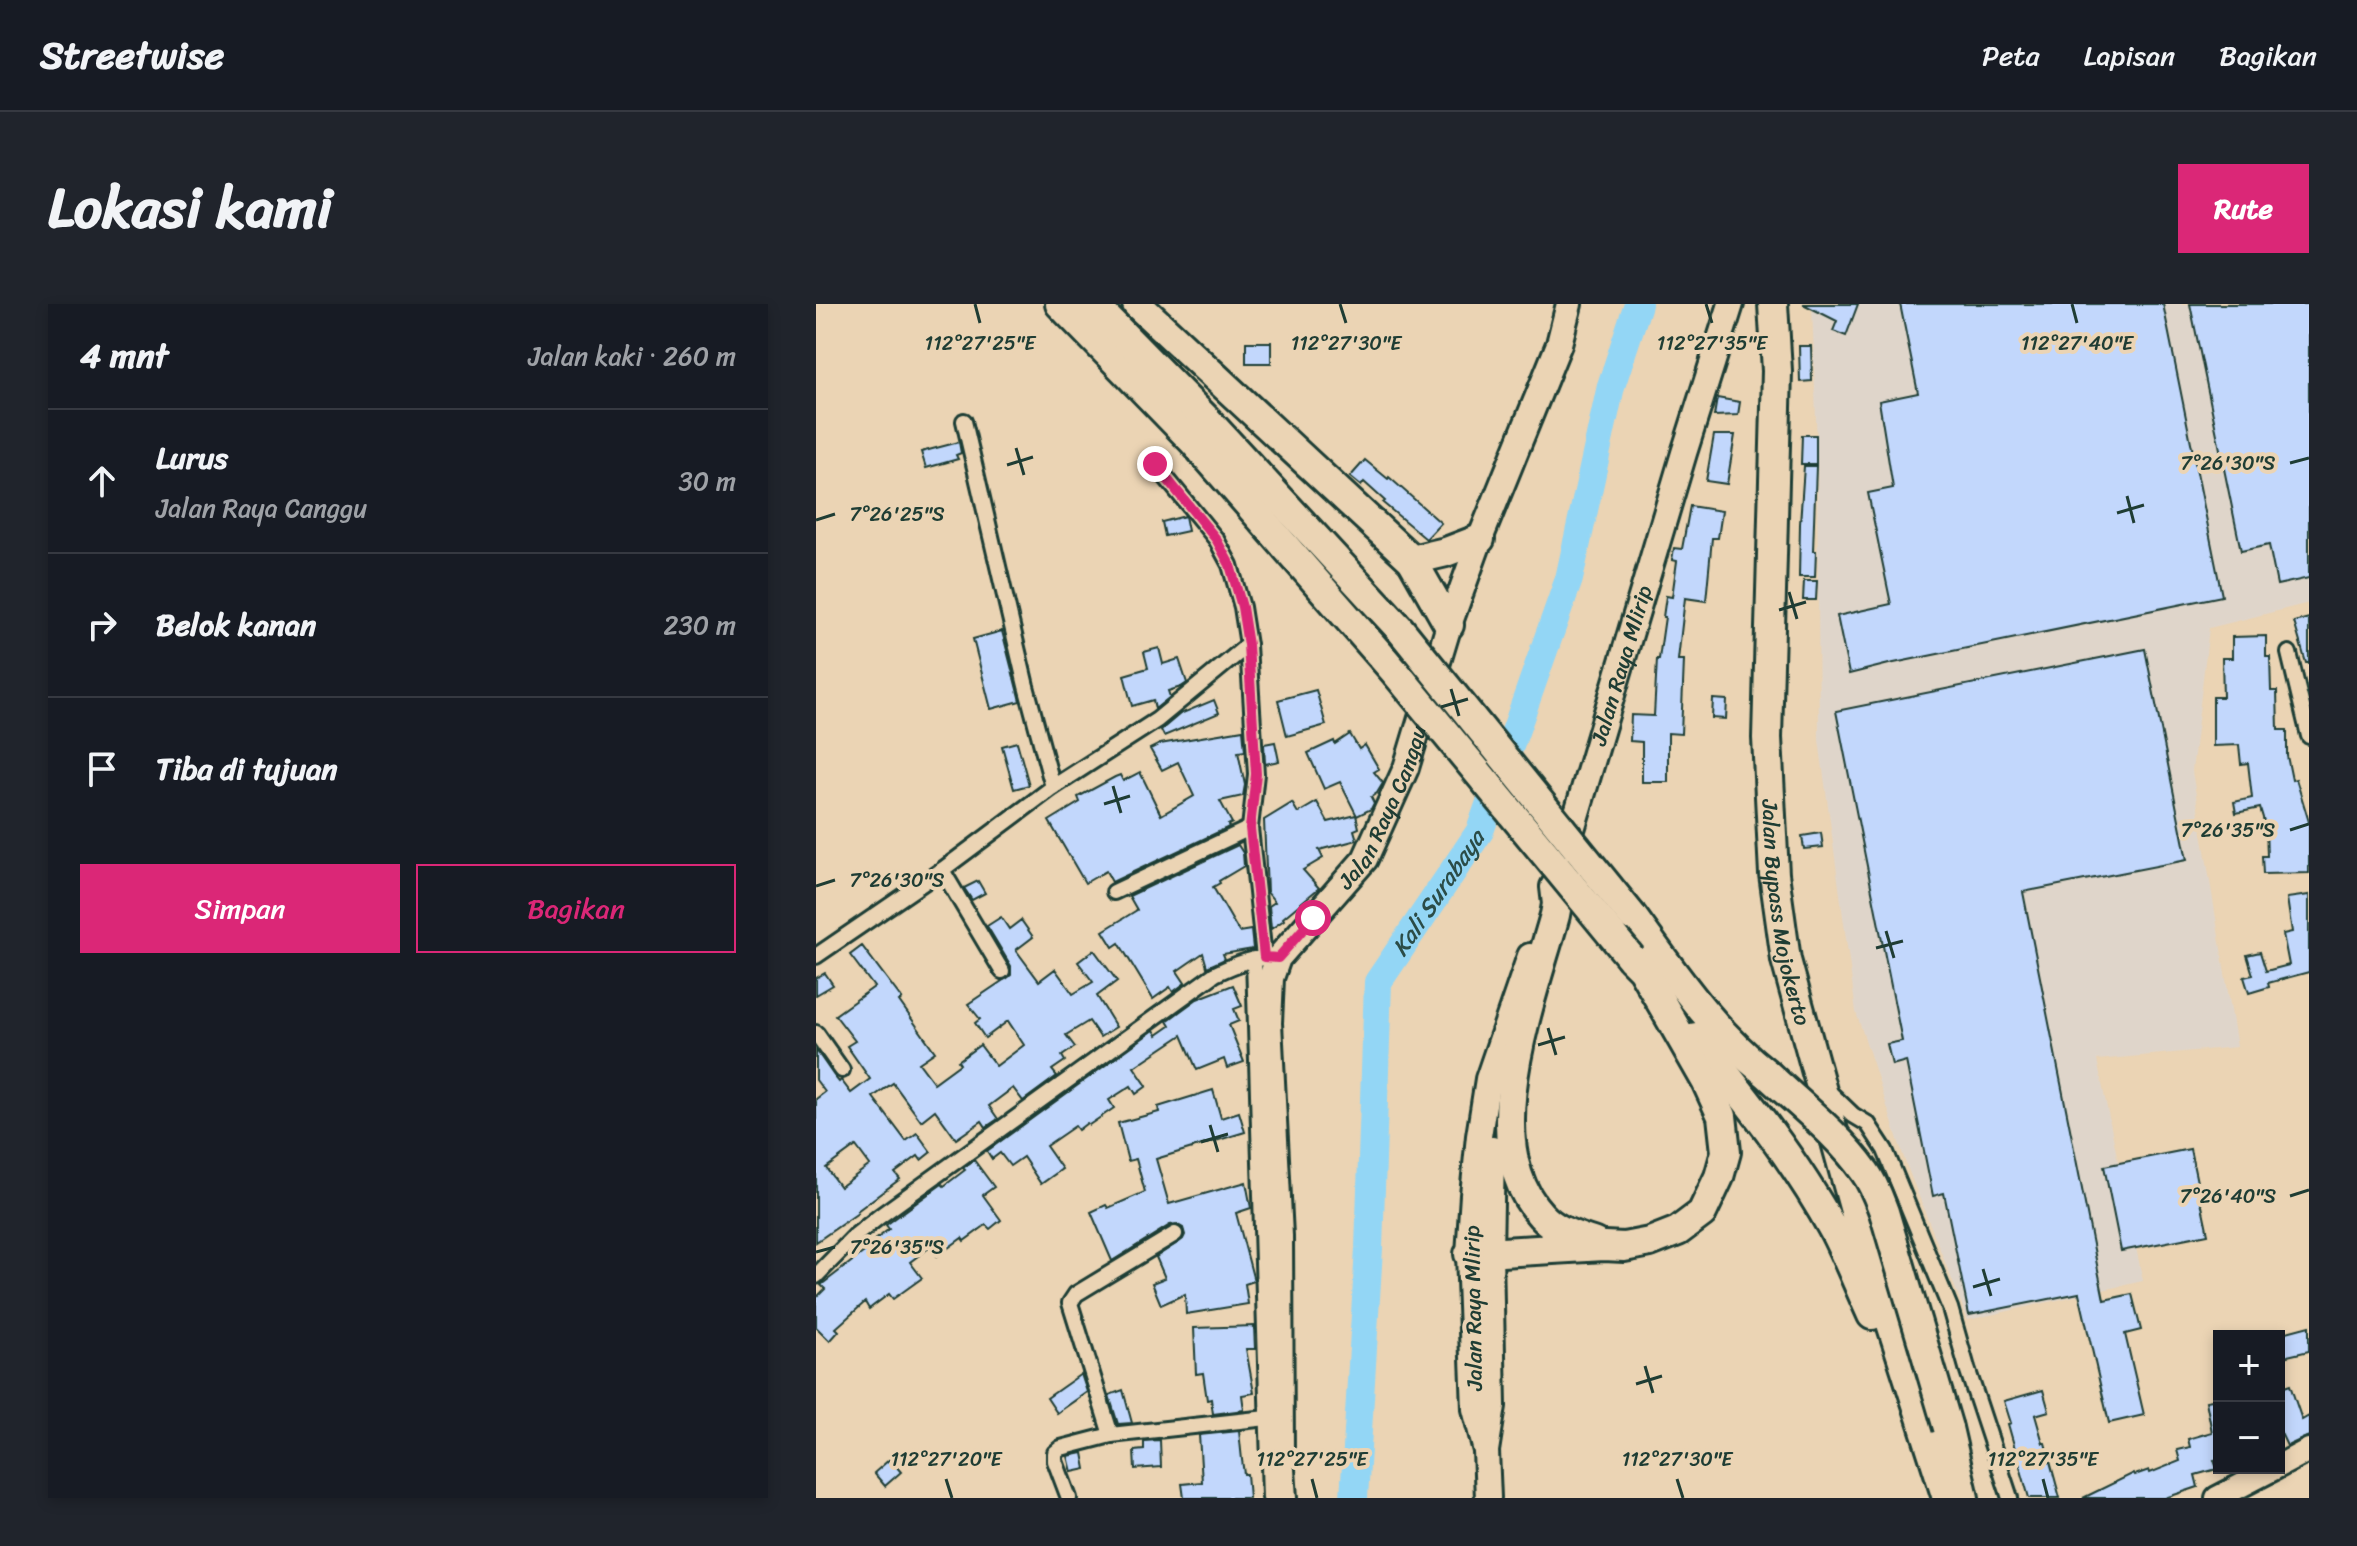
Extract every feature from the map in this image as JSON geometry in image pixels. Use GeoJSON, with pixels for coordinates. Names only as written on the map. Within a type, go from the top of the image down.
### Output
{"type":"FeatureCollection","features":[{"type":"Feature","properties":{"kind":"highway"},"geometry":{"type":"LineString","coordinates":[[1060,304],[1194,442],[1396,673],[1752,1105],[1794,1165],[1834,1232],[1874,1319]]}},
{"type":"Feature","properties":{"kind":"highway"},"geometry":{"type":"LineString","coordinates":[[1093,304],[1207,420],[1399,628],[1632,916],[1720,1032],[1849,1152],[1866,1174],[1884,1212],[1948,1428],[1964,1498]]}},
{"type":"Feature","properties":{"kind":"highway"},"geometry":{"type":"LineString","coordinates":[[1137,304],[1412,560],[1449,625]]}},
{"type":"Feature","properties":{"kind":"highway","name":"Jalan Bypass Mojokerto"},"geometry":{"type":"LineString","coordinates":[[1761,304],[1764,369],[1751,771],[1755,856],[1764,922],[1779,995],[1930,1498]]}},
{"type":"Feature","properties":{"kind":"highway","name":"Jalan Bypass Mojokerto"},"geometry":{"type":"LineString","coordinates":[[1773,304],[1777,371],[1767,738],[1778,916],[1817,1080],[1855,1211],[1947,1498]]}},
{"type":"Feature","properties":{"kind":"highway"},"geometry":{"type":"LineString","coordinates":[[1412,560],[1480,539]]}},
{"type":"Feature","properties":{"kind":"highway"},"geometry":{"type":"LineString","coordinates":[[1555,887],[1555,915],[1521,1037],[1513,1080],[1509,1119],[1512,1153],[1524,1192],[1542,1216],[1566,1233],[1604,1246]]}},
{"type":"Feature","properties":{"kind":"highway"},"geometry":{"type":"LineString","coordinates":[[1480,1254],[1624,1247],[1650,1242],[1678,1231],[1702,1213],[1719,1177],[1726,1152],[1722,1116],[1706,1081],[1636,964]]}},
{"type":"Feature","properties":{"kind":"main road","name":"Jalan Raya Canggu"},"geometry":{"type":"LineString","coordinates":[[1284,1498],[1280,1236],[1269,1023],[1271,978],[1265,958],[1365,859],[1406,768],[1449,625],[1480,539],[1559,344],[1569,304]]}},
{"type":"Feature","properties":{"kind":"main road","name":"Jalan Raya Mlirip"},"geometry":{"type":"LineString","coordinates":[[1488,1498],[1486,1451],[1475,1409],[1480,1254],[1479,1136],[1488,1079],[1555,887],[1731,304]]}},
{"type":"Feature","properties":{"kind":"street"},"geometry":{"type":"LineString","coordinates":[[964,421],[1053,787]]}},
{"type":"Feature","properties":{"kind":"street"},"geometry":{"type":"LineString","coordinates":[[1155,464],[1216,539],[1230,565],[1242,607],[1248,645],[1256,774],[1250,828],[1265,958],[1270,1498]]}},
{"type":"Feature","properties":{"kind":"street"},"geometry":{"type":"LineString","coordinates":[[816,956],[942,870],[1053,787],[1157,720],[1248,645]]}},
{"type":"Feature","properties":{"kind":"street"},"geometry":{"type":"LineString","coordinates":[[2289,653],[2309,736]]}},
{"type":"Feature","properties":{"kind":"street"},"geometry":{"type":"LineString","coordinates":[[1114,892],[1250,828]]}},
{"type":"Feature","properties":{"kind":"street"},"geometry":{"type":"LineString","coordinates":[[942,870],[1002,971]]}},
{"type":"Feature","properties":{"kind":"street"},"geometry":{"type":"LineString","coordinates":[[816,1276],[856,1235],[893,1206],[1215,974],[1234,965],[1265,958]]}},
{"type":"Feature","properties":{"kind":"street"},"geometry":{"type":"LineString","coordinates":[[816,1033],[842,1070]]}},
{"type":"Feature","properties":{"kind":"street"},"geometry":{"type":"LineString","coordinates":[[1817,1080],[1853,1115],[1868,1124],[1885,1150],[1950,1308],[2010,1498]]}},
{"type":"Feature","properties":{"kind":"street"},"geometry":{"type":"LineString","coordinates":[[1111,1435],[1070,1303],[1076,1294],[1175,1234]]}},
{"type":"Feature","properties":{"kind":"street"},"geometry":{"type":"LineString","coordinates":[[1069,1498],[1055,1461],[1057,1450],[1111,1435],[1267,1418]]}},
{"type":"Feature","properties":{"kind":"street"},"geometry":{"type":"LineString","coordinates":[[2285,1463],[2309,1450]]}},
{"type":"Feature","properties":{"kind":"street"},"geometry":{"type":"LineString","coordinates":[[2217,1498],[2263,1474]]}},
{"type":"Feature","properties":{"kind":"shaded area"},"geometry":{"type":"Polygon","coordinates":[[[1812,304],[2309,304],[2309,603],[2209,628],[2192,771],[2237,1047],[2097,1060],[2143,1281],[1968,1320],[1906,1164],[1856,1012],[1819,740],[1817,449],[1812,304]]]}},
{"type":"Feature","properties":{"kind":"building"},"geometry":{"type":"Polygon","coordinates":[[[1803,304],[1858,304],[1846,336],[1833,331],[1837,321],[1803,304]]]}},
{"type":"Feature","properties":{"kind":"building"},"geometry":{"type":"Polygon","coordinates":[[[1900,304],[2163,304],[2222,596],[1849,674],[1837,616],[1891,604],[1868,493],[1893,488],[1879,401],[1918,393],[1900,304]]]}},
{"type":"Feature","properties":{"kind":"building"},"geometry":{"type":"Polygon","coordinates":[[[2190,304],[2309,304],[2309,578],[2277,585],[2269,545],[2241,551],[2190,304]]]}},
{"type":"Feature","properties":{"kind":"building"},"geometry":{"type":"Polygon","coordinates":[[[1246,342],[1271,342],[1271,363],[1246,363],[1246,342]]]}},
{"type":"Feature","properties":{"kind":"building"},"geometry":{"type":"Polygon","coordinates":[[[1799,346],[1811,346],[1812,381],[1800,382],[1799,346]]]}},
{"type":"Feature","properties":{"kind":"building"},"geometry":{"type":"Polygon","coordinates":[[[1717,398],[1740,402],[1738,415],[1714,416],[1717,398]]]}},
{"type":"Feature","properties":{"kind":"building"},"geometry":{"type":"Polygon","coordinates":[[[1714,435],[1735,435],[1727,484],[1706,481],[1714,435]]]}},
{"type":"Feature","properties":{"kind":"building"},"geometry":{"type":"Polygon","coordinates":[[[1802,435],[1816,435],[1816,464],[1801,464],[1802,435]]]}},
{"type":"Feature","properties":{"kind":"building"},"geometry":{"type":"Polygon","coordinates":[[[959,442],[961,453],[956,455],[958,459],[926,468],[921,452],[959,442]]]}},
{"type":"Feature","properties":{"kind":"building"},"geometry":{"type":"Polygon","coordinates":[[[1365,460],[1441,523],[1426,539],[1383,503],[1385,501],[1364,482],[1361,486],[1350,477],[1365,460]]]}},
{"type":"Feature","properties":{"kind":"building"},"geometry":{"type":"Polygon","coordinates":[[[1804,466],[1816,466],[1815,577],[1799,577],[1804,466]]]}},
{"type":"Feature","properties":{"kind":"building"},"geometry":{"type":"Polygon","coordinates":[[[1690,506],[1722,511],[1718,538],[1712,538],[1706,601],[1685,598],[1678,660],[1684,660],[1681,734],[1668,733],[1668,782],[1642,782],[1642,742],[1630,741],[1631,715],[1654,716],[1657,659],[1666,596],[1672,597],[1677,561],[1672,560],[1674,548],[1682,549],[1690,506]]]}},
{"type":"Feature","properties":{"kind":"building"},"geometry":{"type":"Polygon","coordinates":[[[1185,516],[1188,531],[1165,536],[1162,522],[1185,516]]]}},
{"type":"Feature","properties":{"kind":"building"},"geometry":{"type":"Polygon","coordinates":[[[1804,581],[1817,581],[1816,600],[1803,600],[1804,581]]]}},
{"type":"Feature","properties":{"kind":"building"},"geometry":{"type":"Polygon","coordinates":[[[2309,618],[2309,663],[2306,663],[2294,622],[2309,618]]]}},
{"type":"Feature","properties":{"kind":"building"},"geometry":{"type":"Polygon","coordinates":[[[1002,631],[1020,701],[991,709],[973,639],[1002,631]]]}},
{"type":"Feature","properties":{"kind":"building"},"geometry":{"type":"Polygon","coordinates":[[[2266,636],[2271,691],[2277,691],[2278,730],[2287,730],[2287,756],[2292,780],[2296,779],[2309,822],[2309,873],[2263,874],[2262,856],[2267,856],[2266,828],[2260,808],[2236,813],[2234,802],[2252,798],[2248,763],[2241,764],[2239,745],[2213,746],[2213,697],[2223,697],[2222,658],[2232,658],[2232,637],[2266,636]]]}},
{"type":"Feature","properties":{"kind":"building"},"geometry":{"type":"Polygon","coordinates":[[[1159,648],[1163,664],[1179,659],[1187,683],[1168,691],[1170,697],[1155,709],[1153,700],[1132,706],[1124,675],[1148,668],[1144,652],[1159,648]]]}},
{"type":"Feature","properties":{"kind":"building"},"geometry":{"type":"Polygon","coordinates":[[[2145,649],[2187,860],[2023,892],[2104,1300],[2132,1294],[2141,1330],[2125,1334],[2144,1415],[2109,1423],[2079,1293],[1969,1315],[1944,1193],[1933,1196],[1906,1061],[1892,1065],[1887,1044],[1902,1041],[1836,711],[2145,649]]]}},
{"type":"Feature","properties":{"kind":"building"},"geometry":{"type":"Polygon","coordinates":[[[1316,690],[1326,725],[1287,736],[1278,700],[1316,690]]]}},
{"type":"Feature","properties":{"kind":"building"},"geometry":{"type":"Polygon","coordinates":[[[1713,699],[1727,700],[1726,719],[1712,718],[1713,699]]]}},
{"type":"Feature","properties":{"kind":"building"},"geometry":{"type":"Polygon","coordinates":[[[1214,700],[1219,713],[1164,736],[1161,730],[1180,714],[1214,700]]]}},
{"type":"Feature","properties":{"kind":"building"},"geometry":{"type":"Polygon","coordinates":[[[1243,730],[1245,751],[1238,752],[1245,785],[1243,796],[1220,801],[1232,823],[1229,827],[1112,882],[1106,871],[1085,883],[1049,821],[1080,802],[1078,797],[1115,777],[1120,775],[1123,781],[1140,772],[1161,815],[1194,796],[1178,762],[1162,770],[1150,749],[1160,744],[1243,730]]]}},
{"type":"Feature","properties":{"kind":"building"},"geometry":{"type":"Polygon","coordinates":[[[1350,734],[1359,749],[1365,745],[1379,769],[1374,772],[1383,783],[1371,797],[1374,803],[1371,809],[1357,816],[1340,782],[1324,789],[1308,753],[1334,741],[1335,744],[1350,734]]]}},
{"type":"Feature","properties":{"kind":"building"},"geometry":{"type":"Polygon","coordinates":[[[1017,742],[1029,785],[1014,789],[1002,746],[1017,742]]]}},
{"type":"Feature","properties":{"kind":"building"},"geometry":{"type":"Polygon","coordinates":[[[1275,742],[1279,761],[1265,764],[1264,744],[1275,742]]]}},
{"type":"Feature","properties":{"kind":"building"},"geometry":{"type":"Polygon","coordinates":[[[1317,802],[1328,822],[1356,815],[1359,828],[1354,830],[1357,840],[1319,850],[1323,858],[1303,870],[1319,888],[1271,929],[1269,906],[1275,902],[1267,892],[1264,820],[1292,803],[1298,813],[1317,802]]]}},
{"type":"Feature","properties":{"kind":"building"},"geometry":{"type":"Polygon","coordinates":[[[1821,833],[1823,847],[1804,849],[1802,836],[1821,833]]]}},
{"type":"Feature","properties":{"kind":"building"},"geometry":{"type":"Polygon","coordinates":[[[1238,845],[1243,853],[1244,866],[1213,887],[1239,932],[1251,930],[1253,949],[1223,954],[1225,959],[1207,967],[1203,953],[1177,971],[1185,983],[1173,992],[1170,987],[1153,999],[1119,943],[1113,947],[1103,931],[1137,910],[1129,896],[1238,845]]]}},
{"type":"Feature","properties":{"kind":"building"},"geometry":{"type":"Polygon","coordinates":[[[978,881],[985,893],[972,900],[964,888],[978,881]]]}},
{"type":"Feature","properties":{"kind":"building"},"geometry":{"type":"Polygon","coordinates":[[[2309,895],[2309,972],[2268,983],[2269,987],[2249,993],[2244,977],[2253,975],[2247,955],[2260,952],[2266,971],[2289,965],[2283,934],[2292,932],[2287,898],[2309,895]]]}},
{"type":"Feature","properties":{"kind":"building"},"geometry":{"type":"Polygon","coordinates":[[[1001,917],[1009,929],[1021,920],[1033,937],[1016,950],[1039,981],[1055,969],[1073,994],[1093,982],[1078,962],[1094,950],[1117,981],[1097,996],[1116,1027],[1100,1037],[1089,1021],[1066,1035],[1075,1047],[1062,1056],[1065,1061],[1052,1070],[1057,1076],[1023,1101],[1013,1088],[989,1106],[998,1119],[986,1127],[982,1121],[956,1139],[935,1110],[921,1121],[893,1083],[873,1097],[906,1141],[917,1133],[931,1152],[921,1160],[918,1156],[895,1173],[900,1179],[816,1242],[816,1099],[825,1092],[816,1080],[816,1050],[834,1076],[851,1093],[870,1079],[847,1046],[855,1041],[835,1015],[874,987],[850,955],[862,946],[902,999],[899,1001],[935,1052],[919,1063],[934,1083],[980,1045],[996,1066],[1024,1045],[1008,1021],[985,1038],[975,1023],[980,1019],[968,1004],[1011,975],[1011,966],[987,926],[1001,917]],[[856,1146],[826,1168],[840,1187],[870,1165],[856,1146]]]}},
{"type":"Feature","properties":{"kind":"building"},"geometry":{"type":"Polygon","coordinates":[[[825,973],[833,985],[816,995],[816,978],[825,973]]]}},
{"type":"Feature","properties":{"kind":"building"},"geometry":{"type":"Polygon","coordinates":[[[1233,985],[1242,1006],[1234,1009],[1239,1021],[1229,1025],[1244,1062],[1227,1068],[1224,1059],[1197,1070],[1182,1035],[1134,1067],[1147,1086],[1136,1094],[1131,1086],[1109,1100],[1114,1108],[1089,1125],[1087,1123],[1078,1130],[1075,1126],[1046,1146],[1062,1169],[1041,1184],[1023,1157],[1010,1166],[1000,1153],[992,1159],[987,1151],[1154,1030],[1157,1035],[1170,1026],[1167,1021],[1197,999],[1233,985]]]}},
{"type":"Feature","properties":{"kind":"building"},"geometry":{"type":"Polygon","coordinates":[[[1213,1090],[1221,1118],[1239,1112],[1245,1132],[1156,1159],[1169,1204],[1246,1182],[1251,1208],[1236,1213],[1254,1281],[1245,1284],[1248,1304],[1186,1314],[1185,1294],[1161,1305],[1152,1283],[1165,1278],[1156,1257],[1183,1239],[1183,1228],[1170,1225],[1112,1261],[1091,1212],[1145,1192],[1136,1159],[1128,1161],[1118,1123],[1159,1112],[1158,1107],[1213,1090]]]}},
{"type":"Feature","properties":{"kind":"building"},"geometry":{"type":"Polygon","coordinates":[[[2190,1149],[2208,1234],[2121,1251],[2104,1166],[2190,1149]]]}},
{"type":"Feature","properties":{"kind":"building"},"geometry":{"type":"Polygon","coordinates":[[[974,1160],[994,1187],[983,1195],[1001,1220],[990,1229],[986,1225],[964,1241],[962,1238],[937,1256],[930,1247],[910,1262],[922,1278],[893,1299],[889,1294],[869,1309],[865,1302],[836,1328],[839,1331],[830,1341],[816,1327],[816,1298],[825,1289],[821,1285],[872,1246],[870,1244],[889,1229],[886,1225],[942,1184],[944,1186],[974,1160]]]}},
{"type":"Feature","properties":{"kind":"building"},"geometry":{"type":"Polygon","coordinates":[[[1254,1326],[1255,1349],[1246,1349],[1254,1393],[1242,1395],[1244,1410],[1213,1414],[1211,1399],[1207,1400],[1203,1373],[1196,1374],[1194,1328],[1254,1326]]]}},
{"type":"Feature","properties":{"kind":"building"},"geometry":{"type":"Polygon","coordinates":[[[2309,1326],[2309,1351],[2285,1357],[2285,1332],[2309,1326]]]}},
{"type":"Feature","properties":{"kind":"building"},"geometry":{"type":"Polygon","coordinates":[[[1081,1374],[1087,1392],[1057,1413],[1047,1398],[1081,1374]]]}},
{"type":"Feature","properties":{"kind":"building"},"geometry":{"type":"Polygon","coordinates":[[[2290,1385],[2302,1420],[2309,1416],[2309,1436],[2287,1446],[2285,1442],[2285,1387],[2290,1385]]]}},
{"type":"Feature","properties":{"kind":"building"},"geometry":{"type":"Polygon","coordinates":[[[1123,1390],[1132,1423],[1118,1424],[1109,1395],[1123,1390]]]}},
{"type":"Feature","properties":{"kind":"building"},"geometry":{"type":"Polygon","coordinates":[[[2043,1390],[2049,1411],[2035,1415],[2060,1498],[2029,1498],[2004,1401],[2043,1390]]]}},
{"type":"Feature","properties":{"kind":"building"},"geometry":{"type":"Polygon","coordinates":[[[2213,1400],[2213,1470],[2195,1475],[2198,1487],[2165,1498],[2083,1498],[2134,1473],[2149,1470],[2150,1473],[2180,1461],[2177,1450],[2190,1447],[2188,1439],[2212,1432],[2206,1401],[2213,1400]]]}},
{"type":"Feature","properties":{"kind":"building"},"geometry":{"type":"Polygon","coordinates":[[[1239,1431],[1249,1498],[1184,1498],[1182,1484],[1202,1482],[1199,1435],[1239,1431]]]}},
{"type":"Feature","properties":{"kind":"building"},"geometry":{"type":"Polygon","coordinates":[[[1160,1440],[1161,1467],[1135,1469],[1134,1451],[1144,1450],[1144,1441],[1160,1440]]]}},
{"type":"Feature","properties":{"kind":"building"},"geometry":{"type":"Polygon","coordinates":[[[1083,1453],[1086,1469],[1072,1472],[1068,1456],[1083,1453]]]}},
{"type":"Feature","properties":{"kind":"building"},"geometry":{"type":"Polygon","coordinates":[[[890,1459],[901,1472],[885,1486],[874,1473],[890,1459]]]}},
{"type":"Feature","properties":{"kind":"waterway","name":"Kali Surabaya"},"geometry":{"type":"LineString","coordinates":[[1354,1498],[1369,1248],[1378,982],[1480,831],[1569,579],[1611,386],[1638,304]]}},
{"type":"Feature","properties":{"kind":"route"},"geometry":{"type":"LineString","coordinates":[[1155,464],[1216,539],[1230,565],[1242,607],[1248,645],[1256,774],[1250,828],[1264,957],[1278,958],[1313,918]]}}]}
